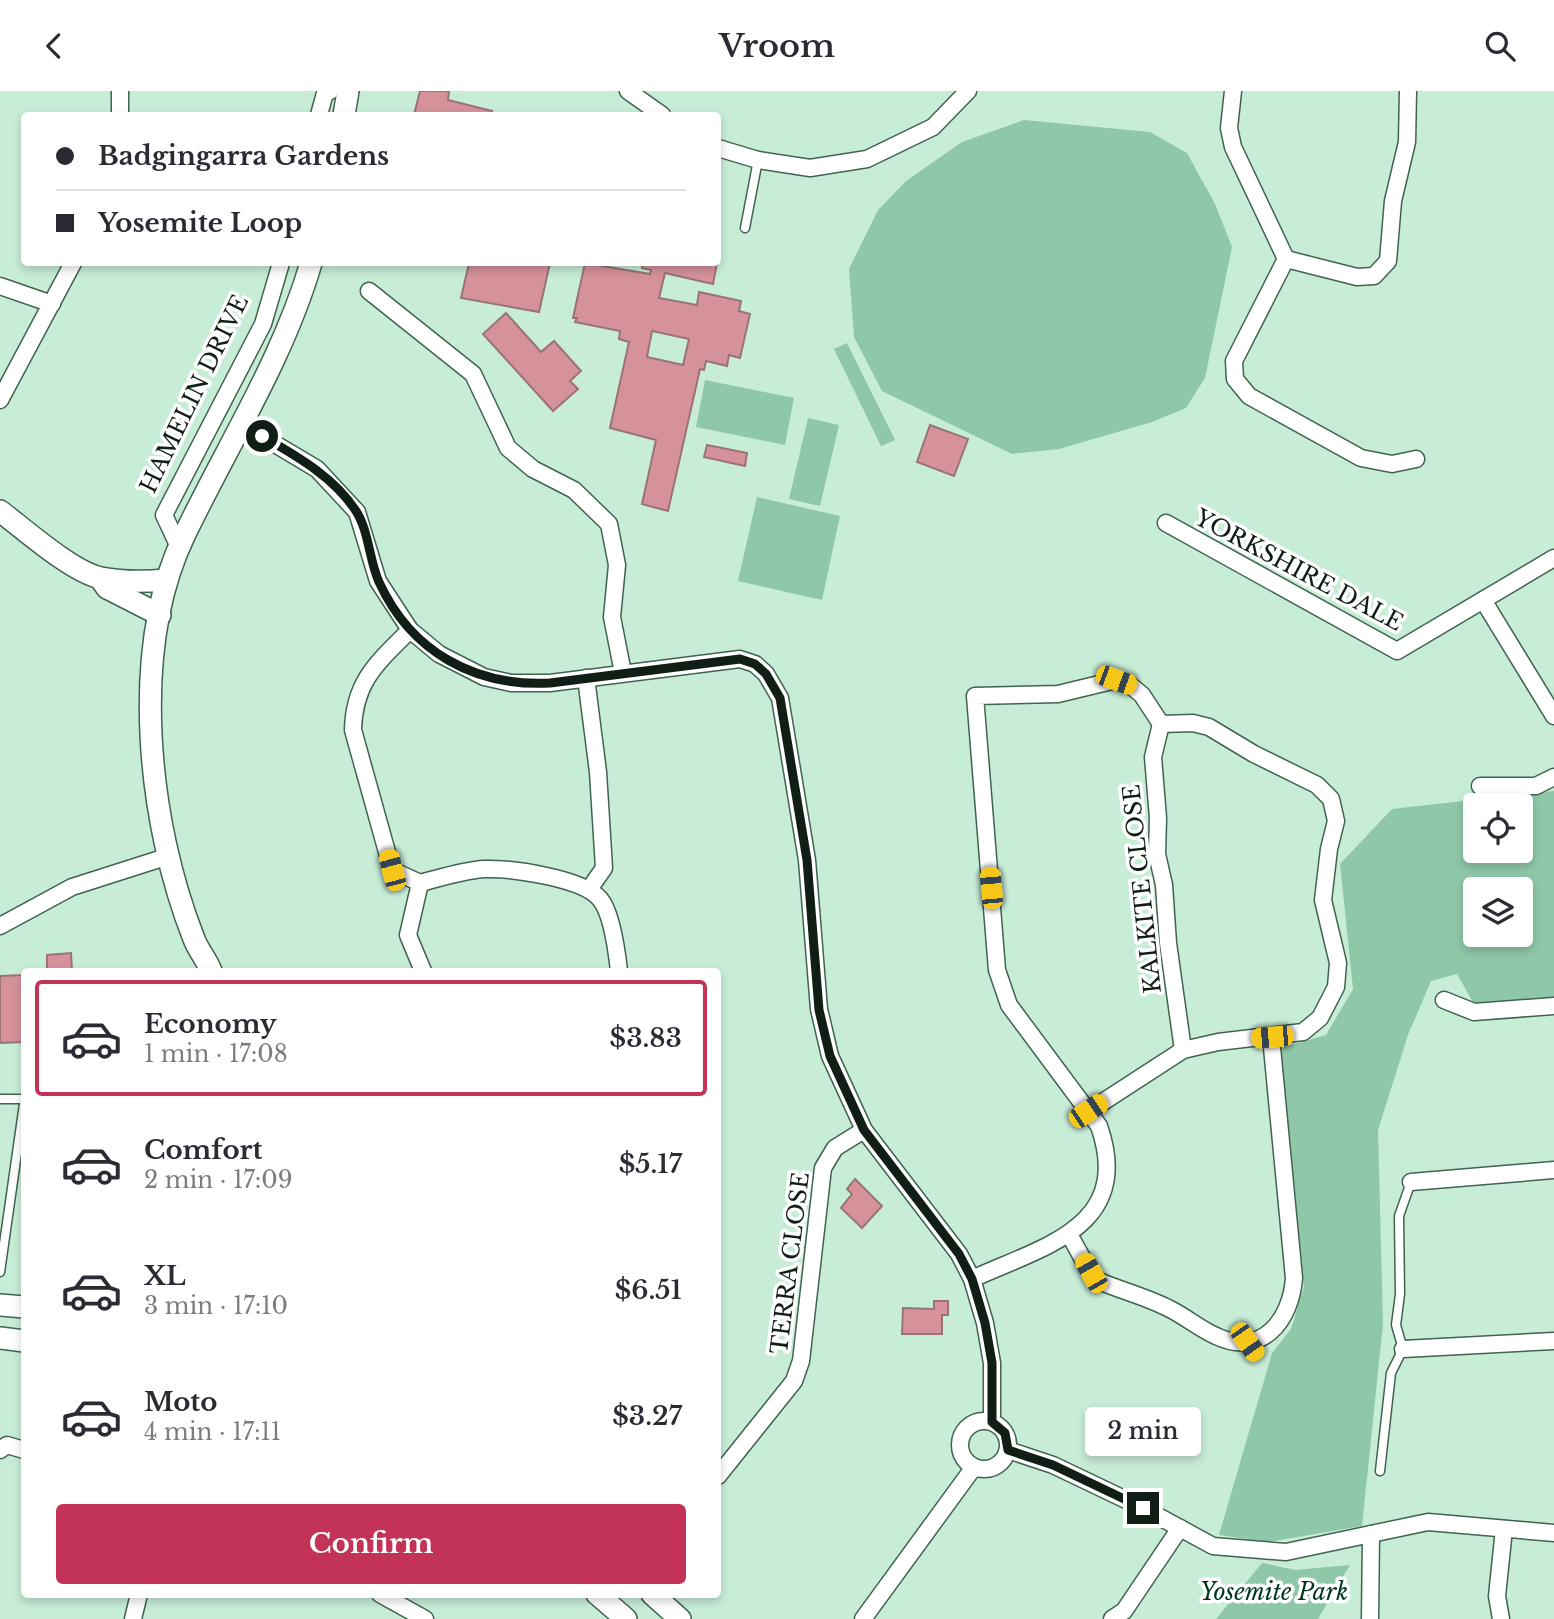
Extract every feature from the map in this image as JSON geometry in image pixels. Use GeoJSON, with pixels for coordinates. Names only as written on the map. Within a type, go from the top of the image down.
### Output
{"type":"FeatureCollection","features":[{"type":"Feature","properties":{"kind":"street"},"geometry":{"type":"LineString","coordinates":[[120,91],[120,112]]}},
{"type":"Feature","properties":{"kind":"street"},"geometry":{"type":"LineString","coordinates":[[321,112],[325,93],[330,91]]}},
{"type":"Feature","properties":{"kind":"street"},"geometry":{"type":"LineString","coordinates":[[344,112],[348,91]]}},
{"type":"Feature","properties":{"kind":"street"},"geometry":{"type":"LineString","coordinates":[[628,91],[658,112]]}},
{"type":"Feature","properties":{"kind":"street"},"geometry":{"type":"LineString","coordinates":[[721,149],[758,160],[810,167],[867,159],[933,127],[968,91]]}},
{"type":"Feature","properties":{"kind":"street"},"geometry":{"type":"LineString","coordinates":[[1233,91],[1229,128],[1233,147],[1286,259]]}},
{"type":"Feature","properties":{"kind":"street"},"geometry":{"type":"LineString","coordinates":[[1286,259],[1357,277],[1374,276],[1388,261],[1393,201],[1407,142],[1408,91]]}},
{"type":"Feature","properties":{"kind":"street"},"geometry":{"type":"LineString","coordinates":[[1286,259],[1234,361],[1235,379],[1249,396],[1361,458],[1392,464],[1416,459]]}},
{"type":"Feature","properties":{"kind":"street"},"geometry":{"type":"LineString","coordinates":[[0,400],[71,266]]}},
{"type":"Feature","properties":{"kind":"street","name":"HAMELIN DRIVE"},"geometry":{"type":"LineString","coordinates":[[179,547],[164,515],[263,324],[280,266]]}},
{"type":"Feature","properties":{"kind":"street"},"geometry":{"type":"LineString","coordinates":[[209,968],[194,940],[169,856],[151,755],[153,659],[166,580],[179,547],[243,425],[310,266]]}},
{"type":"Feature","properties":{"kind":"street"},"geometry":{"type":"LineString","coordinates":[[0,286],[52,304]]}},
{"type":"Feature","properties":{"kind":"street"},"geometry":{"type":"LineString","coordinates":[[369,291],[473,374],[508,448],[533,469],[574,490],[609,524],[617,565],[612,617],[623,673]]}},
{"type":"Feature","properties":{"kind":"street"},"geometry":{"type":"LineString","coordinates":[[243,425],[317,469],[357,512],[378,580],[410,630],[439,654],[497,681],[525,684],[740,659],[755,664],[775,687],[780,698],[807,860],[819,1010],[830,1056],[864,1130],[946,1235],[972,1279],[985,1323],[992,1363],[992,1422]]}},
{"type":"Feature","properties":{"kind":"street"},"geometry":{"type":"LineString","coordinates":[[0,511],[33,538],[100,578],[138,583],[166,580]]}},
{"type":"Feature","properties":{"kind":"street","name":"YORKSHIRE DALE"},"geometry":{"type":"LineString","coordinates":[[1166,523],[1398,651],[1554,558]]}},
{"type":"Feature","properties":{"kind":"street"},"geometry":{"type":"LineString","coordinates":[[100,578],[107,588],[160,615]]}},
{"type":"Feature","properties":{"kind":"street"},"geometry":{"type":"LineString","coordinates":[[1483,600],[1554,716]]}},
{"type":"Feature","properties":{"kind":"street"},"geometry":{"type":"LineString","coordinates":[[410,630],[368,672],[353,707],[353,730],[392,870],[420,883],[457,873],[513,870],[590,888],[603,901],[617,948],[619,968]]}},
{"type":"Feature","properties":{"kind":"street"},"geometry":{"type":"LineString","coordinates":[[586,678],[598,772],[604,869],[590,888]]}},
{"type":"Feature","properties":{"kind":"street"},"geometry":{"type":"LineString","coordinates":[[972,1279],[1069,1234],[1092,1215],[1105,1184],[1106,1146],[1099,1126],[1009,1005],[1002,989],[997,970],[975,696],[1058,694],[1116,680],[1130,685],[1142,695],[1161,724],[1193,723],[1209,727],[1254,754],[1317,785],[1331,799],[1336,813],[1323,900],[1326,923],[1338,963],[1336,986],[1327,1008],[1312,1026],[1293,1035],[1218,1042],[1184,1050],[1088,1111]]}},
{"type":"Feature","properties":{"kind":"street","name":"KALKITE CLOSE"},"geometry":{"type":"LineString","coordinates":[[1161,724],[1153,757],[1158,818],[1157,854],[1164,885],[1168,943],[1184,1050]]}},
{"type":"Feature","properties":{"kind":"street"},"geometry":{"type":"LineString","coordinates":[[1480,786],[1536,786],[1554,777]]}},
{"type":"Feature","properties":{"kind":"street"},"geometry":{"type":"LineString","coordinates":[[0,926],[72,887],[169,856]]}},
{"type":"Feature","properties":{"kind":"street"},"geometry":{"type":"LineString","coordinates":[[420,883],[408,935],[422,968]]}},
{"type":"Feature","properties":{"kind":"street"},"geometry":{"type":"LineString","coordinates":[[192,968],[194,940]]}},
{"type":"Feature","properties":{"kind":"street"},"geometry":{"type":"LineString","coordinates":[[1444,1000],[1474,1011],[1554,1006]]}},
{"type":"Feature","properties":{"kind":"street"},"geometry":{"type":"LineString","coordinates":[[1069,1234],[1091,1273],[1099,1281],[1168,1308],[1217,1337],[1251,1347],[1273,1330],[1283,1319],[1293,1294],[1272,1037]]}},
{"type":"Feature","properties":{"kind":"street","name":"TERRA CLOSE"},"geometry":{"type":"LineString","coordinates":[[721,1472],[794,1381],[801,1361],[822,1168],[835,1148],[864,1130]]}},
{"type":"Feature","properties":{"kind":"street"},"geometry":{"type":"LineString","coordinates":[[1411,1182],[1554,1170]]}},
{"type":"Feature","properties":{"kind":"street"},"geometry":{"type":"LineString","coordinates":[[0,1305],[21,1307]]}},
{"type":"Feature","properties":{"kind":"street"},"geometry":{"type":"LineString","coordinates":[[0,1338],[21,1341]]}},
{"type":"Feature","properties":{"kind":"street"},"geometry":{"type":"LineString","coordinates":[[1403,1349],[1554,1341]]}},
{"type":"Feature","properties":{"kind":"street"},"geometry":{"type":"LineString","coordinates":[[976,1422],[992,1422],[1005,1433],[1008,1450],[998,1465],[990,1468],[974,1467],[967,1462],[959,1448],[963,1432],[976,1422]]}},
{"type":"Feature","properties":{"kind":"street"},"geometry":{"type":"LineString","coordinates":[[0,1450],[7,1445],[21,1449]]}},
{"type":"Feature","properties":{"kind":"street"},"geometry":{"type":"LineString","coordinates":[[1008,1450],[1053,1465],[1213,1546],[1286,1552],[1428,1522],[1554,1533]]}},
{"type":"Feature","properties":{"kind":"street"},"geometry":{"type":"LineString","coordinates":[[863,1619],[974,1467]]}},
{"type":"Feature","properties":{"kind":"street"},"geometry":{"type":"LineString","coordinates":[[1112,1619],[1124,1611],[1180,1528]]}},
{"type":"Feature","properties":{"kind":"street"},"geometry":{"type":"LineString","coordinates":[[1501,1619],[1497,1597],[1504,1529]]}},
{"type":"Feature","properties":{"kind":"street"},"geometry":{"type":"LineString","coordinates":[[1370,1619],[1371,1534]]}},
{"type":"Feature","properties":{"kind":"street"},"geometry":{"type":"LineString","coordinates":[[133,1619],[138,1598]]}},
{"type":"Feature","properties":{"kind":"street"},"geometry":{"type":"LineString","coordinates":[[387,1598],[425,1619]]}},
{"type":"Feature","properties":{"kind":"street"},"geometry":{"type":"LineString","coordinates":[[602,1598],[626,1619]]}},
{"type":"Feature","properties":{"kind":"street"},"geometry":{"type":"LineString","coordinates":[[656,1598],[680,1619]]}},
{"type":"Feature","properties":{"kind":"lane"},"geometry":{"type":"LineString","coordinates":[[745,228],[758,160]]}},
{"type":"Feature","properties":{"kind":"lane"},"geometry":{"type":"LineString","coordinates":[[0,1099],[21,1102]]}},
{"type":"Feature","properties":{"kind":"lane"},"geometry":{"type":"LineString","coordinates":[[0,1272],[21,1123]]}},
{"type":"Feature","properties":{"kind":"lane"},"geometry":{"type":"LineString","coordinates":[[1380,1471],[1391,1373],[1403,1349],[1396,1325],[1400,1294],[1399,1216],[1411,1182]]}},
{"type":"Feature","properties":{"kind":"green space"},"geometry":{"type":"Polygon","coordinates":[[[1024,120],[1150,132],[1187,153],[1215,204],[1232,247],[1205,378],[1186,408],[1152,422],[1059,449],[1012,454],[882,391],[854,337],[849,269],[878,210],[906,181],[962,142],[1024,120]]]}},
{"type":"Feature","properties":{"kind":"green space"},"geometry":{"type":"Polygon","coordinates":[[[847,343],[895,440],[881,446],[834,349],[847,343]]]}},
{"type":"Feature","properties":{"kind":"green space"},"geometry":{"type":"Polygon","coordinates":[[[705,380],[794,398],[785,445],[696,427],[705,380]]]}},
{"type":"Feature","properties":{"kind":"green space"},"geometry":{"type":"Polygon","coordinates":[[[808,418],[839,425],[820,506],[789,499],[808,418]]]}},
{"type":"Feature","properties":{"kind":"green space"},"geometry":{"type":"Polygon","coordinates":[[[757,497],[840,516],[822,600],[738,581],[757,497]]]}},
{"type":"Feature","properties":{"kind":"green space"},"geometry":{"type":"Polygon","coordinates":[[[1554,791],[1554,999],[1474,1004],[1457,974],[1431,981],[1408,1035],[1378,1130],[1383,1324],[1362,1526],[1269,1542],[1219,1535],[1272,1353],[1291,1329],[1304,1287],[1281,1048],[1326,1035],[1353,989],[1340,864],[1392,809],[1463,801],[1463,863],[1533,863],[1533,793],[1554,791]]]}},
{"type":"Feature","properties":{"kind":"green space","name":"Yosemite Park"},"geometry":{"type":"Polygon","coordinates":[[[1262,1563],[1295,1570],[1350,1565],[1318,1619],[1216,1619],[1262,1563]]]}},
{"type":"Feature","properties":{"kind":"building"},"geometry":{"type":"Polygon","coordinates":[[[420,91],[449,91],[448,100],[492,111],[492,112],[415,112],[420,91]]]}},
{"type":"Feature","properties":{"kind":"building"},"geometry":{"type":"Polygon","coordinates":[[[468,266],[549,266],[539,312],[461,298],[468,266]]]}},
{"type":"Feature","properties":{"kind":"building"},"geometry":{"type":"Polygon","coordinates":[[[584,266],[603,266],[650,274],[651,270],[642,266],[716,266],[713,284],[665,273],[659,298],[697,305],[699,292],[741,301],[739,311],[750,314],[740,358],[729,355],[727,366],[706,361],[704,370],[700,369],[668,511],[642,504],[656,440],[610,428],[629,342],[619,339],[620,331],[575,322],[577,318],[573,318],[584,266]],[[652,331],[647,357],[683,365],[689,339],[652,331]]]}},
{"type":"Feature","properties":{"kind":"building"},"geometry":{"type":"Polygon","coordinates":[[[506,313],[541,352],[554,341],[581,371],[570,381],[578,389],[553,411],[483,334],[506,313]]]}},
{"type":"Feature","properties":{"kind":"building"},"geometry":{"type":"Polygon","coordinates":[[[930,425],[968,439],[954,476],[917,462],[930,425]]]}},
{"type":"Feature","properties":{"kind":"building"},"geometry":{"type":"Polygon","coordinates":[[[707,445],[747,453],[745,466],[704,457],[707,445]]]}},
{"type":"Feature","properties":{"kind":"building"},"geometry":{"type":"Polygon","coordinates":[[[71,953],[72,968],[47,968],[47,955],[71,953]]]}},
{"type":"Feature","properties":{"kind":"building"},"geometry":{"type":"Polygon","coordinates":[[[21,975],[21,1042],[0,1043],[0,976],[21,975]]]}},
{"type":"Feature","properties":{"kind":"building"},"geometry":{"type":"Polygon","coordinates":[[[855,1179],[882,1206],[862,1228],[841,1208],[852,1194],[847,1189],[855,1179]]]}},
{"type":"Feature","properties":{"kind":"building"},"geometry":{"type":"Polygon","coordinates":[[[934,1301],[948,1301],[948,1315],[942,1315],[942,1334],[902,1334],[903,1308],[934,1309],[934,1301]]]}},
{"type":"Feature","properties":{"kind":"route"},"geometry":{"type":"LineString","coordinates":[[262,436],[317,469],[357,512],[378,580],[410,630],[439,654],[484,677],[525,684],[550,683],[740,659],[755,664],[766,674],[780,698],[807,860],[819,1010],[830,1056],[864,1130],[880,1154],[925,1207],[959,1254],[972,1279],[985,1323],[992,1363],[992,1422],[1000,1426],[1005,1433],[1008,1450],[1053,1465],[1143,1508]]}}]}
